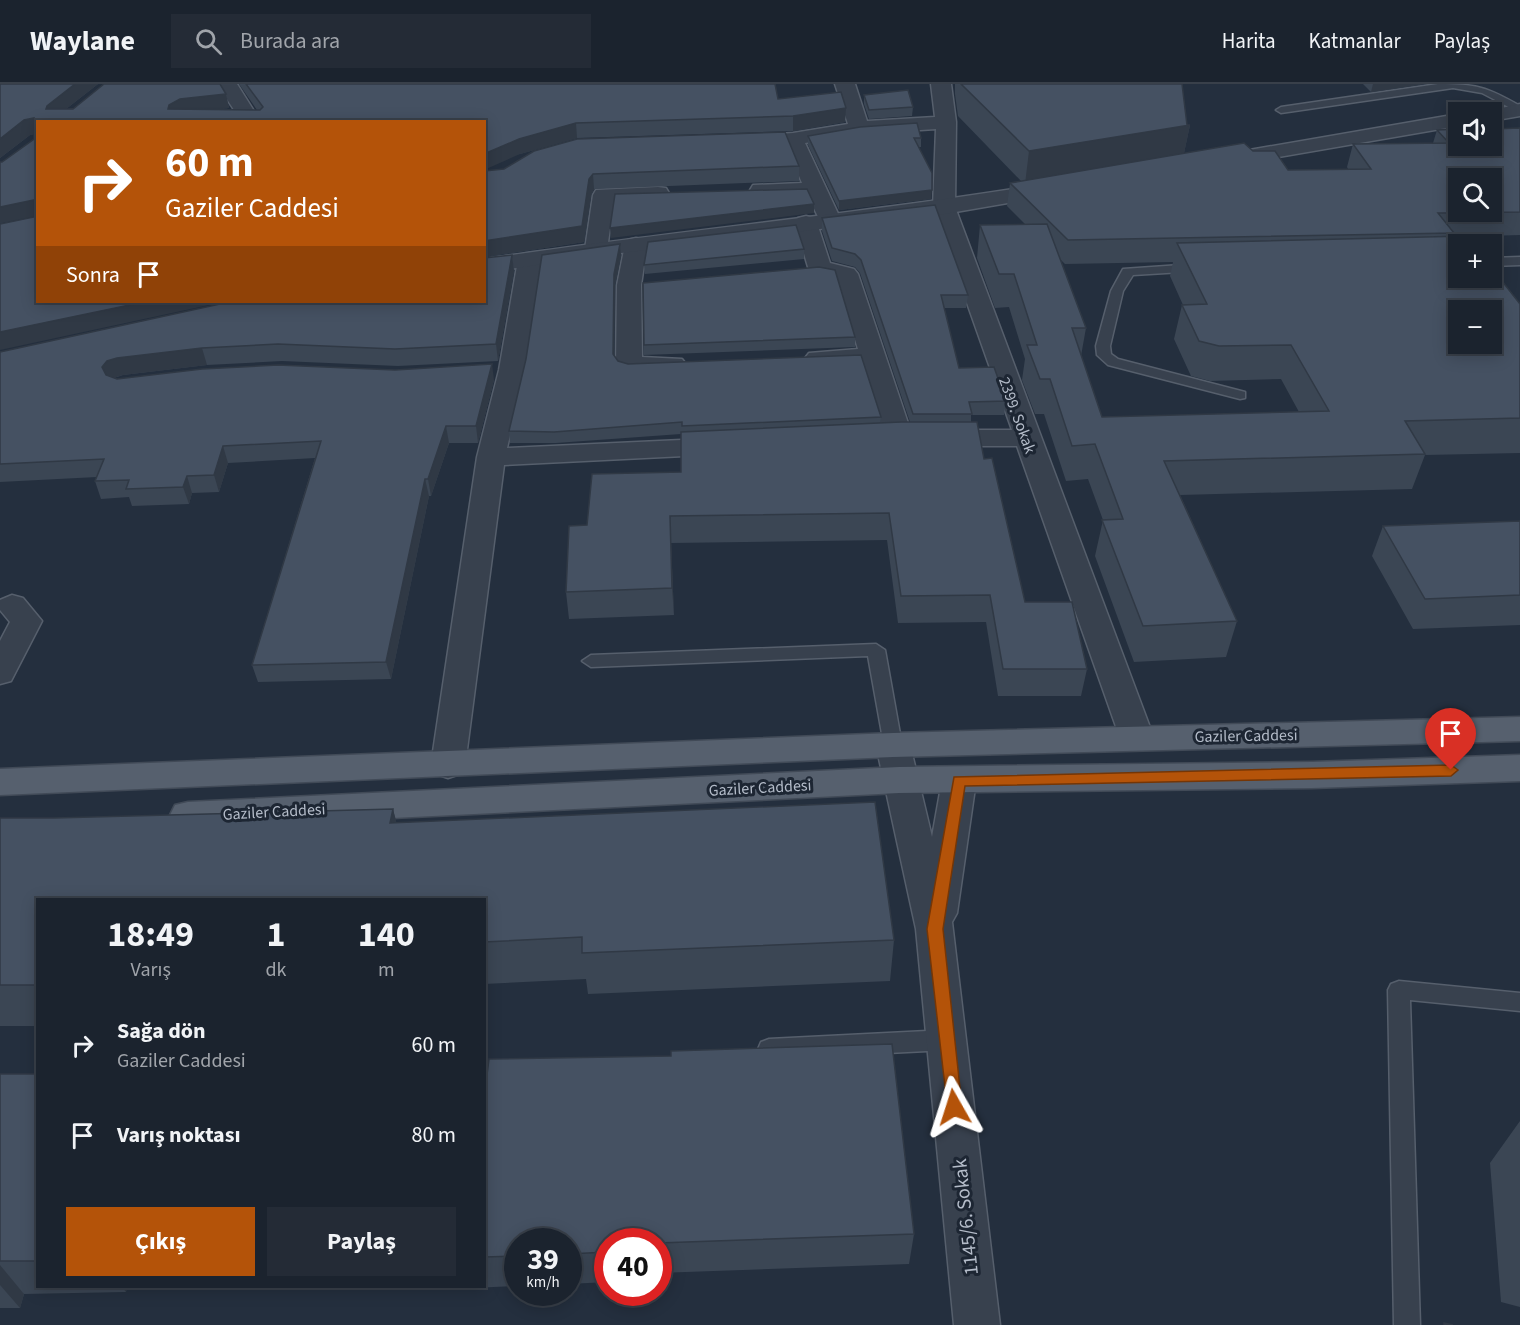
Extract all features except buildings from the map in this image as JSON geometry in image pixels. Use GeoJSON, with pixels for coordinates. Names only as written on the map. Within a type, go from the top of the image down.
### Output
{"type":"FeatureCollection","features":[{"type":"Feature","properties":{"kind":"main road","name":"Gaziler Caddesi"},"geometry":{"type":"LineString","coordinates":[[0,782],[893,745],[1520,729]]}},
{"type":"Feature","properties":{"kind":"main road","name":"Gaziler Caddesi"},"geometry":{"type":"LineString","coordinates":[[151,816],[899,780],[1520,768]]}},
{"type":"Feature","properties":{"kind":"street"},"geometry":{"type":"LineString","coordinates":[[227,84],[250,118]]}},
{"type":"Feature","properties":{"kind":"street"},"geometry":{"type":"LineString","coordinates":[[845,84],[859,128]]}},
{"type":"Feature","properties":{"kind":"street","name":"2399. Sokak"},"geometry":{"type":"LineString","coordinates":[[941,84],[946,122],[944,207],[1137,738]]}},
{"type":"Feature","properties":{"kind":"street"},"geometry":{"type":"LineString","coordinates":[[1502,113],[1520,110]]}},
{"type":"Feature","properties":{"kind":"street"},"geometry":{"type":"LineString","coordinates":[[226,117],[250,118]]}},
{"type":"Feature","properties":{"kind":"street"},"geometry":{"type":"LineString","coordinates":[[725,141],[793,139],[859,128],[946,122]]}},
{"type":"Feature","properties":{"kind":"street"},"geometry":{"type":"LineString","coordinates":[[1212,162],[1448,122]]}},
{"type":"Feature","properties":{"kind":"street"},"geometry":{"type":"LineString","coordinates":[[793,139],[830,220]]}},
{"type":"Feature","properties":{"kind":"street"},"geometry":{"type":"LineString","coordinates":[[486,266],[596,249],[944,207],[1072,186]]}},
{"type":"Feature","properties":{"kind":"street"},"geometry":{"type":"LineString","coordinates":[[734,191],[817,189]]}},
{"type":"Feature","properties":{"kind":"street"},"geometry":{"type":"LineString","coordinates":[[596,249],[604,195],[675,193]]}},
{"type":"Feature","properties":{"kind":"street"},"geometry":{"type":"LineString","coordinates":[[806,223],[809,268],[846,274],[873,356],[887,438],[1027,438]]}},
{"type":"Feature","properties":{"kind":"street"},"geometry":{"type":"LineString","coordinates":[[636,245],[640,284],[629,365],[699,363]]}},
{"type":"Feature","properties":{"kind":"street"},"geometry":{"type":"LineString","coordinates":[[448,765],[501,371],[530,260]]}},
{"type":"Feature","properties":{"kind":"street"},"geometry":{"type":"LineString","coordinates":[[792,359],[873,356]]}},
{"type":"Feature","properties":{"kind":"street"},"geometry":{"type":"LineString","coordinates":[[491,457],[747,445]]}},
{"type":"Feature","properties":{"kind":"street"},"geometry":{"type":"LineString","coordinates":[[0,673],[26,621],[4,601]]}},
{"type":"Feature","properties":{"kind":"street","name":"1145/6. Sokak"},"geometry":{"type":"LineString","coordinates":[[893,745],[899,780],[935,929],[976,1325]]}},
{"type":"Feature","properties":{"kind":"street","name":"1145/6. Sokak"},"geometry":{"type":"LineString","coordinates":[[935,929],[959,780]]}},
{"type":"Feature","properties":{"kind":"lane"},"geometry":{"type":"LineString","coordinates":[[1281,110],[1453,85],[1485,90],[1520,110]]}},
{"type":"Feature","properties":{"kind":"lane"},"geometry":{"type":"LineString","coordinates":[[1502,262],[1520,261]]}},
{"type":"Feature","properties":{"kind":"lane"},"geometry":{"type":"LineString","coordinates":[[1210,268],[1140,270],[1128,273],[1117,291],[1103,346],[1104,355],[1113,362],[1240,395]]}},
{"type":"Feature","properties":{"kind":"lane"},"geometry":{"type":"LineString","coordinates":[[591,661],[876,650],[893,745]]}},
{"type":"Feature","properties":{"kind":"lane"},"geometry":{"type":"LineString","coordinates":[[1407,1325],[1399,990],[1520,1002]]}},
{"type":"Feature","properties":{"kind":"lane"},"geometry":{"type":"LineString","coordinates":[[752,1050],[946,1040]]}},
{"type":"Feature","properties":{"kind":"route"},"geometry":{"type":"LineString","coordinates":[[954,1107],[935,929],[959,780],[1312,775],[1451,770]]}}]}
